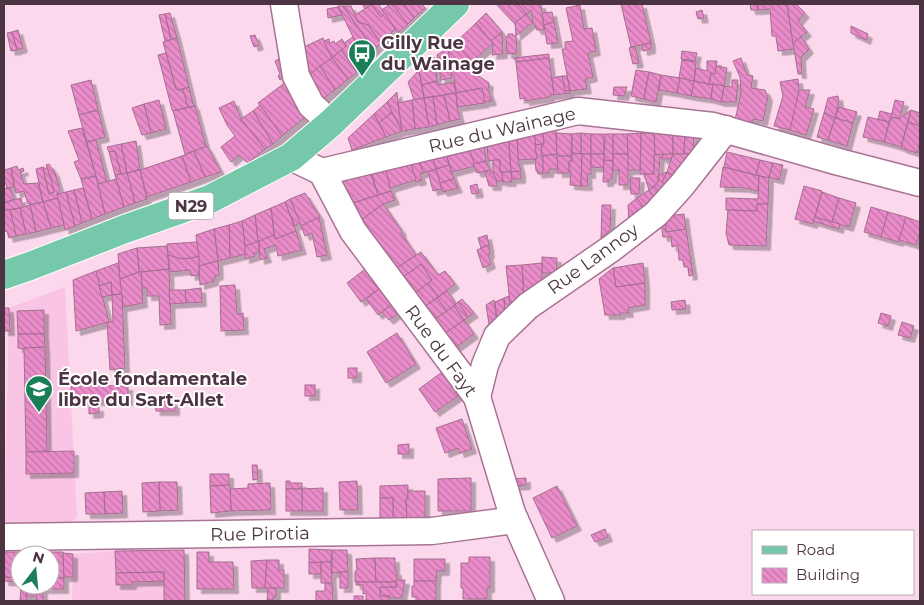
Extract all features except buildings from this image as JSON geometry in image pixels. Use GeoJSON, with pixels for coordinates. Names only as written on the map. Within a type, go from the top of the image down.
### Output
{"type":"FeatureCollection","features":[{"type":"Feature","properties":{"kind":"main road","name":"N29"},"geometry":{"type":"LineString","coordinates":[[4,275],[210,199],[291,157],[331,124],[455,4]]}},
{"type":"Feature","properties":{"kind":"street"},"geometry":{"type":"LineString","coordinates":[[284,4],[296,76],[311,105],[331,124]]}},
{"type":"Feature","properties":{"kind":"street","name":"Rue du Wainage"},"geometry":{"type":"LineString","coordinates":[[322,172],[578,111],[713,126],[838,162],[920,183]]}},
{"type":"Feature","properties":{"kind":"street","name":"Rue Lannoy"},"geometry":{"type":"LineString","coordinates":[[477,397],[485,365],[497,336],[528,306],[612,248],[656,214],[726,130]]}},
{"type":"Feature","properties":{"kind":"street"},"geometry":{"type":"LineString","coordinates":[[291,157],[322,172]]}},
{"type":"Feature","properties":{"kind":"street","name":"Rue du Fayt"},"geometry":{"type":"LineString","coordinates":[[322,172],[354,231],[477,397],[515,520],[551,601]]}},
{"type":"Feature","properties":{"kind":"street","name":"Rue Pirotia"},"geometry":{"type":"LineString","coordinates":[[4,537],[432,531],[515,520]]}},
{"type":"Feature","properties":{"kind":"shaded area","name":"École fondamentale libre du Sart-Allet"},"geometry":{"type":"Polygon","coordinates":[[[65,287],[77,517],[70,524],[4,532],[9,308],[65,287]]]}},
{"type":"Feature","properties":{"kind":"shaded area"},"geometry":{"type":"Polygon","coordinates":[[[184,550],[184,601],[72,601],[73,554],[184,550]]]}},
{"type":"Feature","properties":{"kind":"place","name":"Gilly Rue du Wainage"},"geometry":{"type":"Point","coordinates":[362,77]}},
{"type":"Feature","properties":{"kind":"place","name":"École fondamentale libre du Sart-Allet"},"geometry":{"type":"Point","coordinates":[39,413]}}]}
